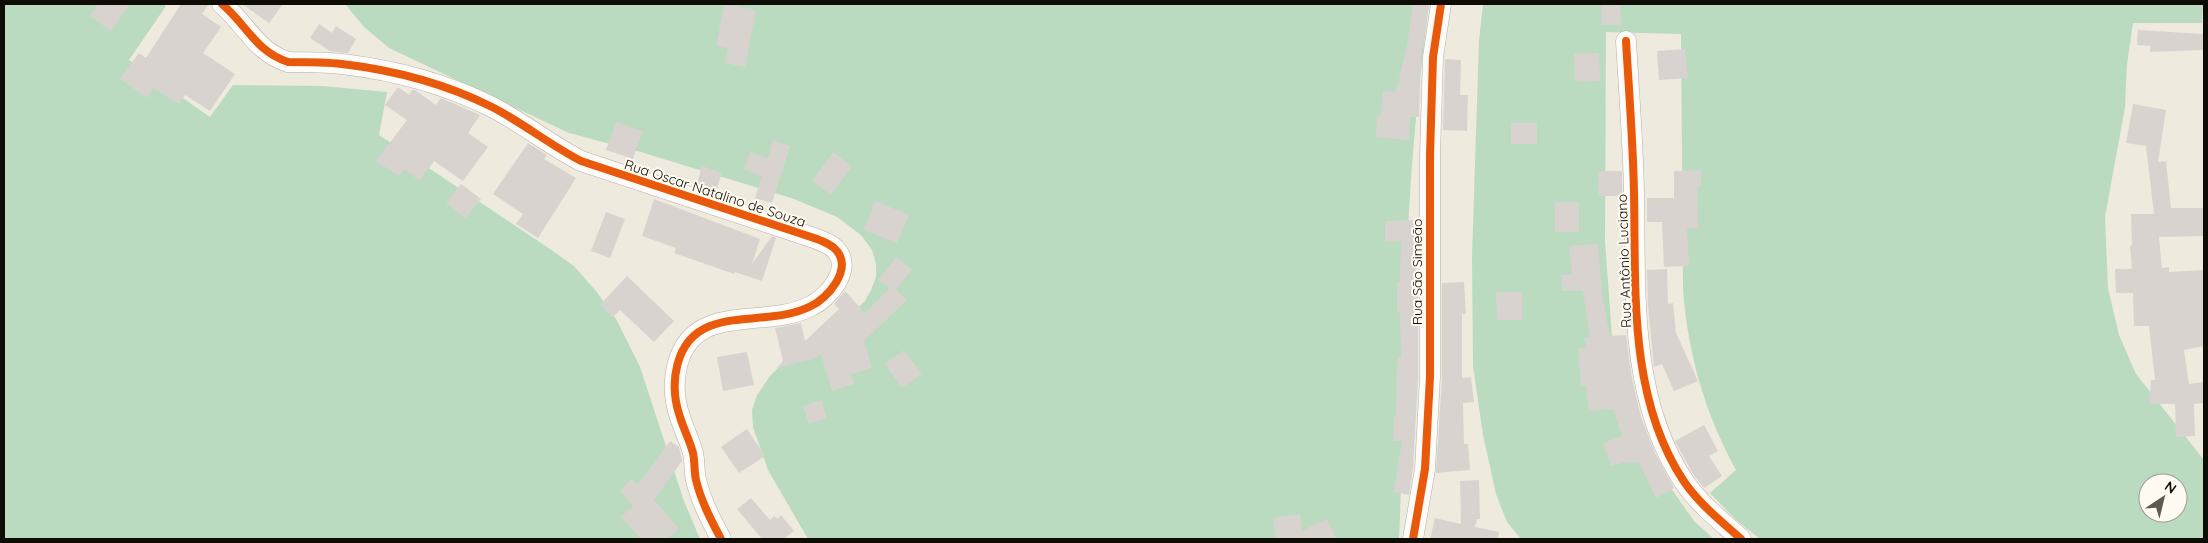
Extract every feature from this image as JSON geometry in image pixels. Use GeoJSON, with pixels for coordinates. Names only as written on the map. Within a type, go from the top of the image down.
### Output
{"type":"FeatureCollection","features":[{"type":"Feature","properties":{"kind":"street","name":"Rua Oscar Natalino de Souza"},"geometry":{"type":"LineString","coordinates":[[222,4],[257,44],[280,60],[361,67],[398,74],[446,88],[493,107],[556,149],[581,161],[814,238],[829,244],[836,250],[842,263],[839,276],[829,292],[814,305],[789,313],[736,320],[710,326],[694,336],[679,357],[675,369],[675,382],[680,416],[693,454],[700,494],[721,539]]}},
{"type":"Feature","properties":{"kind":"street","name":"Rua São Simeão"},"geometry":{"type":"LineString","coordinates":[[1413,539],[1424,469],[1430,377],[1430,155],[1434,57],[1441,4]]}},
{"type":"Feature","properties":{"kind":"street","name":"Rua Antônio Luciano"},"geometry":{"type":"LineString","coordinates":[[1626,41],[1633,157],[1637,310],[1644,378],[1659,430],[1683,480],[1696,497],[1741,539]]}},
{"type":"Feature","properties":{"kind":"green space"},"geometry":{"type":"Polygon","coordinates":[[[4,4],[163,4],[166,6],[129,60],[210,117],[233,85],[322,86],[387,92],[379,135],[574,266],[596,291],[616,319],[640,367],[684,501],[700,539],[4,539],[4,4]]]}},
{"type":"Feature","properties":{"kind":"green space"},"geometry":{"type":"Polygon","coordinates":[[[345,4],[1429,4],[1417,107],[1409,211],[1399,539],[808,539],[768,470],[753,427],[752,410],[757,395],[778,368],[800,355],[837,327],[865,301],[876,277],[876,264],[872,250],[861,235],[837,217],[794,199],[644,153],[569,133],[389,48],[364,27],[345,4]]]}},
{"type":"Feature","properties":{"kind":"green space"},"geometry":{"type":"Polygon","coordinates":[[[1483,4],[2203,4],[2202,23],[2133,23],[2127,64],[2125,107],[2105,217],[2108,288],[2119,335],[2136,374],[2204,460],[2204,539],[1760,539],[1736,520],[1710,493],[1736,470],[1715,427],[1707,405],[1694,360],[1685,314],[1683,290],[1681,34],[1606,32],[1605,241],[1612,337],[1659,471],[1694,521],[1714,539],[1521,539],[1507,522],[1496,494],[1483,435],[1473,366],[1472,256],[1479,41],[1483,4]]]}},
{"type":"Feature","properties":{"kind":"building"},"geometry":{"type":"Polygon","coordinates":[[[98,4],[130,4],[111,31],[90,16],[98,4]]]}},
{"type":"Feature","properties":{"kind":"building"},"geometry":{"type":"Polygon","coordinates":[[[181,4],[209,4],[202,14],[221,27],[203,53],[235,74],[210,111],[185,95],[179,104],[153,88],[147,98],[120,79],[139,53],[146,58],[181,4]]]}},
{"type":"Feature","properties":{"kind":"building"},"geometry":{"type":"Polygon","coordinates":[[[242,4],[283,4],[269,23],[242,4]]]}},
{"type":"Feature","properties":{"kind":"building"},"geometry":{"type":"Polygon","coordinates":[[[725,4],[756,10],[745,67],[725,63],[728,48],[716,46],[725,4]]]}},
{"type":"Feature","properties":{"kind":"building"},"geometry":{"type":"Polygon","coordinates":[[[1413,4],[1429,4],[1421,57],[1419,117],[1410,117],[1409,140],[1376,137],[1377,116],[1381,116],[1383,91],[1396,92],[1407,46],[1413,4]]]}},
{"type":"Feature","properties":{"kind":"building"},"geometry":{"type":"Polygon","coordinates":[[[1601,4],[1620,4],[1621,25],[1602,25],[1601,4]]]}},
{"type":"Feature","properties":{"kind":"building"},"geometry":{"type":"Polygon","coordinates":[[[319,24],[332,33],[336,26],[356,39],[348,53],[330,51],[310,38],[319,24]]]}},
{"type":"Feature","properties":{"kind":"building"},"geometry":{"type":"Polygon","coordinates":[[[2138,30],[2203,34],[2203,50],[2150,52],[2150,46],[2137,45],[2138,30]]]}},
{"type":"Feature","properties":{"kind":"building"},"geometry":{"type":"Polygon","coordinates":[[[1685,49],[1688,78],[1659,80],[1657,51],[1685,49]]]}},
{"type":"Feature","properties":{"kind":"building"},"geometry":{"type":"Polygon","coordinates":[[[1599,53],[1600,81],[1575,82],[1574,54],[1599,53]]]}},
{"type":"Feature","properties":{"kind":"building"},"geometry":{"type":"Polygon","coordinates":[[[1445,59],[1461,60],[1460,95],[1468,95],[1467,131],[1443,130],[1445,59]]]}},
{"type":"Feature","properties":{"kind":"building"},"geometry":{"type":"Polygon","coordinates":[[[398,87],[409,95],[412,90],[415,90],[436,105],[441,98],[480,115],[468,133],[488,147],[463,181],[434,161],[420,181],[404,169],[399,176],[376,161],[407,120],[385,105],[398,87]]]}},
{"type":"Feature","properties":{"kind":"building"},"geometry":{"type":"Polygon","coordinates":[[[2133,104],[2166,110],[2158,162],[2166,161],[2171,208],[2204,208],[2204,236],[2159,237],[2162,268],[2169,267],[2169,272],[2204,270],[2204,346],[2184,350],[2189,384],[2204,382],[2204,403],[2194,404],[2195,436],[2176,437],[2175,404],[2149,404],[2151,380],[2155,380],[2149,326],[2134,326],[2133,293],[2116,293],[2115,269],[2132,269],[2130,246],[2132,245],[2131,214],[2154,214],[2146,146],[2126,143],[2133,104]]]}},
{"type":"Feature","properties":{"kind":"building"},"geometry":{"type":"Polygon","coordinates":[[[616,122],[643,131],[633,159],[606,150],[616,122]]]}},
{"type":"Feature","properties":{"kind":"building"},"geometry":{"type":"Polygon","coordinates":[[[1511,123],[1537,123],[1537,144],[1511,144],[1511,123]]]}},
{"type":"Feature","properties":{"kind":"building"},"geometry":{"type":"Polygon","coordinates":[[[773,140],[790,146],[772,203],[755,198],[762,176],[744,170],[750,152],[768,158],[773,140]]]}},
{"type":"Feature","properties":{"kind":"building"},"geometry":{"type":"Polygon","coordinates":[[[528,143],[547,155],[544,159],[576,178],[538,238],[516,224],[523,214],[493,194],[528,143]]]}},
{"type":"Feature","properties":{"kind":"building"},"geometry":{"type":"Polygon","coordinates":[[[833,152],[852,166],[831,195],[812,181],[833,152]]]}},
{"type":"Feature","properties":{"kind":"building"},"geometry":{"type":"Polygon","coordinates":[[[702,166],[722,173],[716,190],[697,183],[702,166]]]}},
{"type":"Feature","properties":{"kind":"building"},"geometry":{"type":"Polygon","coordinates":[[[1701,170],[1701,186],[1697,187],[1698,228],[1687,228],[1689,266],[1664,267],[1662,222],[1647,222],[1647,198],[1674,198],[1674,171],[1701,170]]]}},
{"type":"Feature","properties":{"kind":"building"},"geometry":{"type":"Polygon","coordinates":[[[1598,171],[1622,171],[1622,196],[1599,196],[1598,171]]]}},
{"type":"Feature","properties":{"kind":"building"},"geometry":{"type":"Polygon","coordinates":[[[461,184],[481,199],[465,218],[446,203],[461,184]]]}},
{"type":"Feature","properties":{"kind":"building"},"geometry":{"type":"Polygon","coordinates":[[[654,199],[760,239],[752,264],[772,236],[776,238],[762,281],[735,272],[734,274],[674,253],[676,248],[642,236],[654,199]]]}},
{"type":"Feature","properties":{"kind":"building"},"geometry":{"type":"Polygon","coordinates":[[[875,201],[909,215],[897,243],[864,230],[875,201]]]}},
{"type":"Feature","properties":{"kind":"building"},"geometry":{"type":"Polygon","coordinates":[[[1555,202],[1579,202],[1579,232],[1555,232],[1555,202]]]}},
{"type":"Feature","properties":{"kind":"building"},"geometry":{"type":"Polygon","coordinates":[[[606,212],[625,219],[610,258],[591,251],[606,212]]]}},
{"type":"Feature","properties":{"kind":"building"},"geometry":{"type":"Polygon","coordinates":[[[1418,220],[1416,282],[1418,282],[1418,377],[1413,468],[1409,495],[1394,492],[1402,441],[1393,441],[1394,417],[1396,417],[1397,357],[1401,357],[1400,312],[1397,312],[1397,282],[1400,282],[1401,241],[1385,242],[1385,221],[1418,220]]]}},
{"type":"Feature","properties":{"kind":"building"},"geometry":{"type":"Polygon","coordinates":[[[1598,244],[1602,294],[1610,336],[1626,335],[1632,379],[1641,417],[1655,453],[1674,488],[1656,498],[1639,462],[1611,466],[1603,443],[1622,436],[1613,409],[1589,411],[1586,386],[1581,386],[1578,349],[1586,348],[1584,338],[1590,337],[1583,291],[1562,291],[1562,275],[1572,275],[1569,246],[1598,244]]]}},
{"type":"Feature","properties":{"kind":"building"},"geometry":{"type":"Polygon","coordinates":[[[896,257],[912,269],[896,290],[907,300],[864,341],[872,368],[851,374],[854,384],[832,391],[821,354],[813,359],[776,368],[783,361],[775,328],[801,323],[805,341],[839,309],[834,304],[845,291],[865,313],[890,288],[878,280],[896,257]]]}},
{"type":"Feature","properties":{"kind":"building"},"geometry":{"type":"Polygon","coordinates":[[[1667,269],[1668,304],[1673,303],[1676,333],[1698,381],[1674,391],[1662,364],[1654,367],[1648,305],[1647,270],[1667,269]]]}},
{"type":"Feature","properties":{"kind":"building"},"geometry":{"type":"Polygon","coordinates":[[[627,276],[674,321],[654,342],[620,310],[613,317],[600,305],[627,276]]]}},
{"type":"Feature","properties":{"kind":"building"},"geometry":{"type":"Polygon","coordinates":[[[1464,282],[1466,314],[1462,314],[1462,378],[1471,377],[1474,402],[1463,403],[1464,444],[1468,444],[1470,470],[1436,473],[1442,378],[1442,283],[1464,282]]]}},
{"type":"Feature","properties":{"kind":"building"},"geometry":{"type":"Polygon","coordinates":[[[1496,292],[1522,292],[1522,320],[1497,320],[1496,292]]]}},
{"type":"Feature","properties":{"kind":"building"},"geometry":{"type":"Polygon","coordinates":[[[904,350],[922,374],[902,388],[885,364],[904,350]]]}},
{"type":"Feature","properties":{"kind":"building"},"geometry":{"type":"Polygon","coordinates":[[[747,352],[754,385],[723,391],[717,357],[747,352]]]}},
{"type":"Feature","properties":{"kind":"building"},"geometry":{"type":"Polygon","coordinates":[[[821,400],[827,418],[809,424],[803,406],[821,400]]]}},
{"type":"Feature","properties":{"kind":"building"},"geometry":{"type":"Polygon","coordinates":[[[1704,425],[1718,451],[1709,456],[1722,476],[1704,488],[1693,474],[1675,441],[1704,425]]]}},
{"type":"Feature","properties":{"kind":"building"},"geometry":{"type":"Polygon","coordinates":[[[747,429],[765,456],[739,473],[721,447],[747,429]]]}},
{"type":"Feature","properties":{"kind":"building"},"geometry":{"type":"Polygon","coordinates":[[[670,441],[679,447],[682,461],[654,500],[679,529],[667,539],[641,539],[621,517],[633,506],[620,491],[632,479],[638,485],[670,441]]]}},
{"type":"Feature","properties":{"kind":"building"},"geometry":{"type":"Polygon","coordinates":[[[1479,480],[1480,519],[1477,519],[1475,527],[1499,532],[1498,539],[1430,539],[1435,518],[1461,524],[1460,481],[1479,480]]]}},
{"type":"Feature","properties":{"kind":"building"},"geometry":{"type":"Polygon","coordinates":[[[751,498],[770,520],[774,516],[778,519],[781,515],[794,531],[784,539],[762,539],[737,509],[751,498]]]}},
{"type":"Feature","properties":{"kind":"building"},"geometry":{"type":"Polygon","coordinates":[[[1300,514],[1302,531],[1327,519],[1336,539],[1276,539],[1273,518],[1300,514]]]}},
{"type":"Feature","properties":{"kind":"cycle path"},"geometry":{"type":"LineString","coordinates":[[222,4],[259,44],[267,51],[288,62],[342,64],[380,70],[419,79],[456,91],[492,107],[581,161],[814,238],[837,251],[841,258],[840,275],[831,290],[818,302],[799,311],[787,314],[722,322],[710,326],[698,333],[689,342],[677,365],[675,378],[677,404],[693,453],[695,477],[710,518],[721,539]]}},
{"type":"Feature","properties":{"kind":"cycle path"},"geometry":{"type":"LineString","coordinates":[[1413,539],[1425,469],[1430,377],[1430,155],[1433,57],[1441,4]]}},
{"type":"Feature","properties":{"kind":"cycle path"},"geometry":{"type":"LineString","coordinates":[[1626,41],[1632,136],[1636,303],[1644,377],[1652,413],[1665,447],[1683,480],[1703,504],[1741,539]]}}]}
